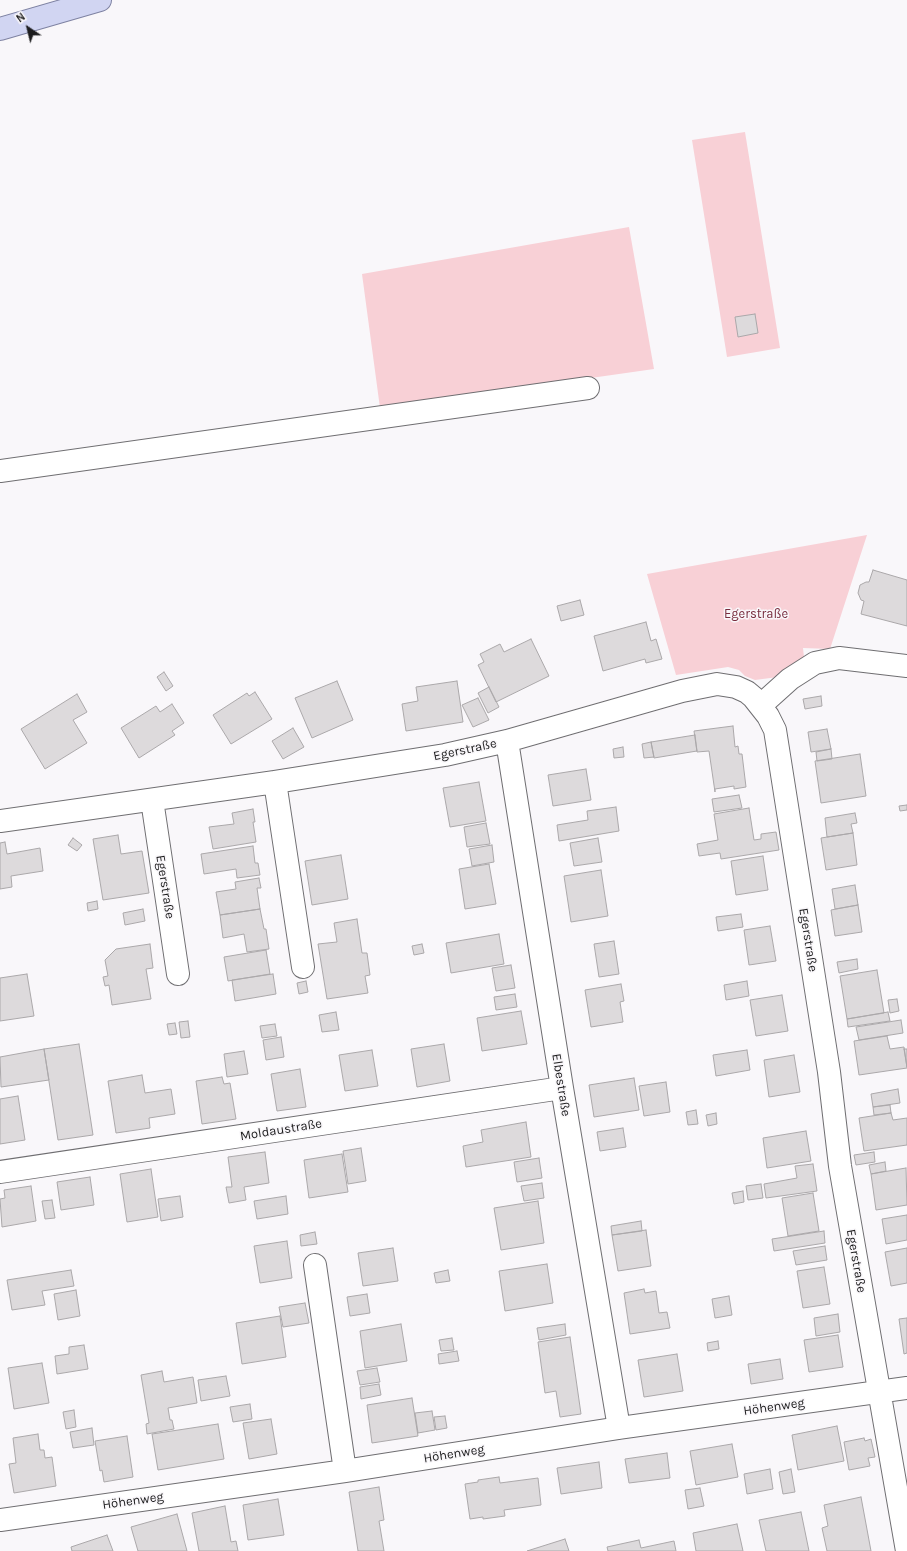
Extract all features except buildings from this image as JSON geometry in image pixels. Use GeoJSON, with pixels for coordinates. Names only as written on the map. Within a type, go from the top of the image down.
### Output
{"type":"FeatureCollection","features":[{"type":"Feature","properties":{"kind":"main road"},"geometry":{"type":"LineString","coordinates":[[0,30],[100,0]]}},
{"type":"Feature","properties":{"kind":"street"},"geometry":{"type":"LineString","coordinates":[[0,471],[588,388]]}},
{"type":"Feature","properties":{"kind":"street"},"geometry":{"type":"LineString","coordinates":[[760,706],[790,679],[815,663],[839,658],[907,666]]}},
{"type":"Feature","properties":{"kind":"street","name":"Egerstraße"},"geometry":{"type":"LineString","coordinates":[[0,821],[274,782],[445,755],[507,741],[682,691],[717,684],[736,687],[747,692],[768,716],[775,730],[829,1072],[840,1166],[878,1392],[907,1551]]}},
{"type":"Feature","properties":{"kind":"street","name":"Elbestraße"},"geometry":{"type":"LineString","coordinates":[[507,741],[618,1428]]}},
{"type":"Feature","properties":{"kind":"street"},"geometry":{"type":"LineString","coordinates":[[274,782],[303,967]]}},
{"type":"Feature","properties":{"kind":"street","name":"Egerstraße"},"geometry":{"type":"LineString","coordinates":[[152,800],[178,974]]}},
{"type":"Feature","properties":{"kind":"street","name":"Moldaustraße"},"geometry":{"type":"LineString","coordinates":[[0,1172],[562,1088]]}},
{"type":"Feature","properties":{"kind":"street"},"geometry":{"type":"LineString","coordinates":[[315,1265],[345,1471]]}},
{"type":"Feature","properties":{"kind":"street","name":"Höhenweg"},"geometry":{"type":"LineString","coordinates":[[0,1520],[345,1471],[618,1428],[907,1388]]}},
{"type":"Feature","properties":{"kind":"green space"},"geometry":{"type":"Polygon","coordinates":[[[745,132],[780,348],[727,357],[692,140],[745,132]]]}},
{"type":"Feature","properties":{"kind":"green space"},"geometry":{"type":"Polygon","coordinates":[[[629,227],[654,369],[380,408],[362,274],[629,227]]]}},
{"type":"Feature","properties":{"kind":"green space","name":"Egerstraße"},"geometry":{"type":"Polygon","coordinates":[[[867,535],[830,649],[803,648],[804,657],[778,677],[755,680],[745,676],[739,670],[728,667],[676,675],[647,574],[867,535]]]}}]}
